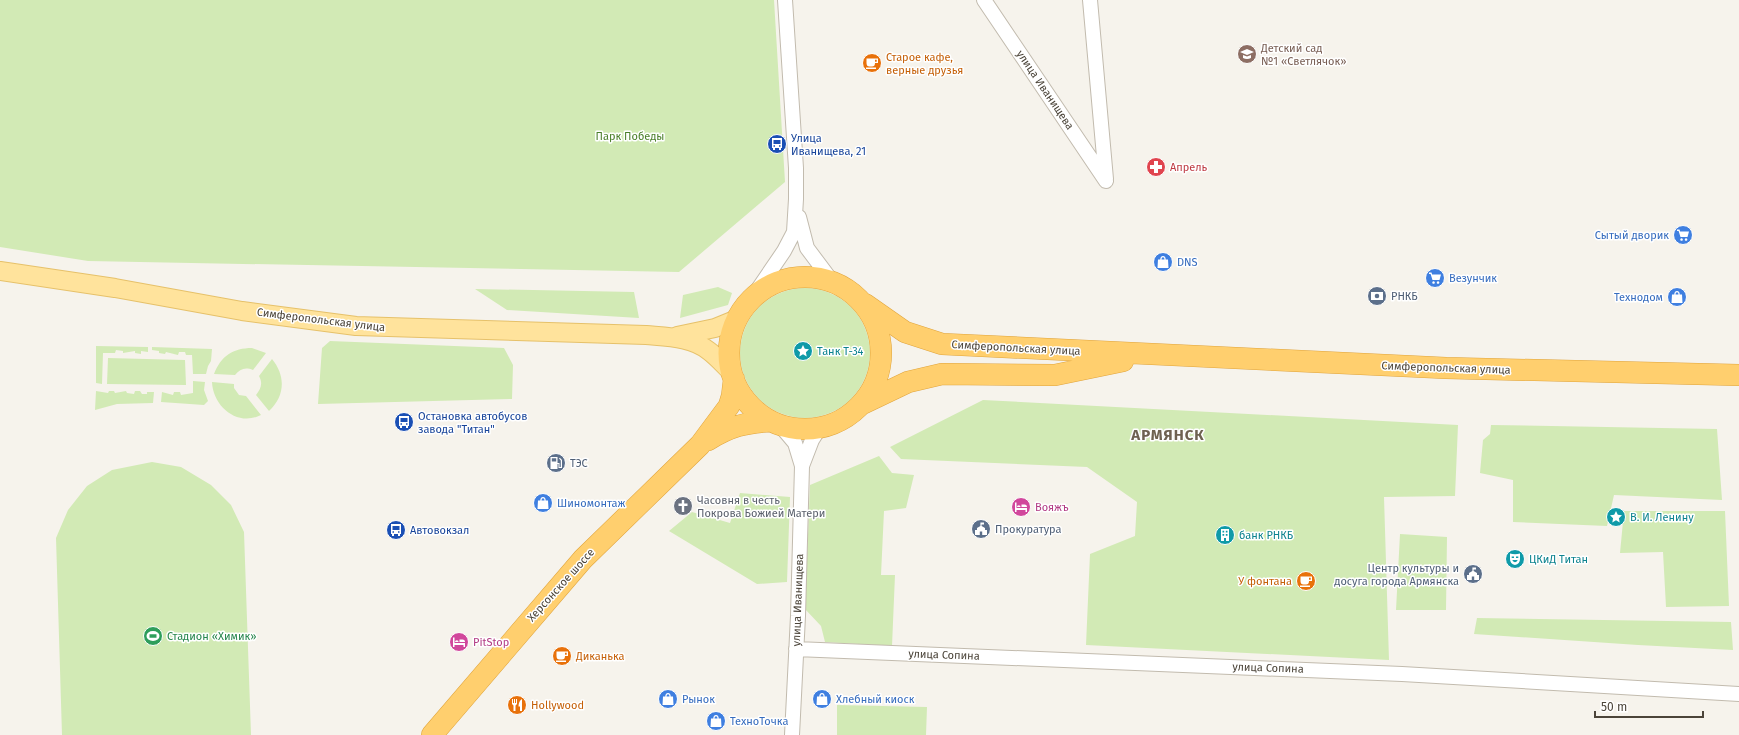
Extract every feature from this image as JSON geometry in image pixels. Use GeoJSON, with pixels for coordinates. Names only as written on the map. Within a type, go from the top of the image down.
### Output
{"type":"FeatureCollection","features":[{"type":"Feature","properties":{"kind":"highway"},"geometry":{"type":"LineString","coordinates":[[810,276],[831,280],[849,290],[865,304],[875,320],[881,339],[882,358],[874,386],[861,405],[846,418],[827,426],[811,429],[795,428],[775,423],[748,404],[740,392],[733,375],[729,354],[731,336],[737,318],[752,298],[769,285],[789,278],[810,276]]}},
{"type":"Feature","properties":{"kind":"highway","name":"Симферопольская улица"},"geometry":{"type":"LineString","coordinates":[[865,304],[905,332],[942,344],[1465,369],[1739,375]]}},
{"type":"Feature","properties":{"kind":"highway","name":"Симферопольская улица"},"geometry":{"type":"LineString","coordinates":[[861,405],[908,382],[942,374],[1055,375],[1153,355]]}},
{"type":"Feature","properties":{"kind":"highway","name":"Херсонское шоссе"},"geometry":{"type":"LineString","coordinates":[[432,735],[583,559],[700,445],[729,406],[732,396],[733,375]]}},
{"type":"Feature","properties":{"kind":"highway","name":"Херсонское шоссе"},"geometry":{"type":"LineString","coordinates":[[700,445],[723,431],[741,424],[775,423]]}},
{"type":"Feature","properties":{"kind":"main road","name":"Симферопольская улица"},"geometry":{"type":"LineString","coordinates":[[0,271],[115,288],[242,311],[356,326],[670,337],[692,342],[708,350],[733,375]]}},
{"type":"Feature","properties":{"kind":"main road","name":"Симферопольская улица"},"geometry":{"type":"LineString","coordinates":[[670,337],[715,328],[737,318]]}},
{"type":"Feature","properties":{"kind":"street"},"geometry":{"type":"LineString","coordinates":[[752,298],[784,251],[794,232],[796,199],[794,126],[785,0]]}},
{"type":"Feature","properties":{"kind":"street","name":"улица Иванищева"},"geometry":{"type":"LineString","coordinates":[[984,0],[1106,181],[1090,0]]}},
{"type":"Feature","properties":{"kind":"street"},"geometry":{"type":"LineString","coordinates":[[796,199],[807,248],[831,280]]}},
{"type":"Feature","properties":{"kind":"street","name":"улица Иванищева"},"geometry":{"type":"LineString","coordinates":[[775,423],[795,443],[802,466],[792,735]]}},
{"type":"Feature","properties":{"kind":"street","name":"улица Иванищева"},"geometry":{"type":"LineString","coordinates":[[802,466],[812,440],[817,432],[827,426]]}},
{"type":"Feature","properties":{"kind":"street","name":"улица Сопина"},"geometry":{"type":"LineString","coordinates":[[796,649],[1394,673],[1739,694]]}},
{"type":"Feature","properties":{"kind":"green space","name":"Парк Победы"},"geometry":{"type":"Polygon","coordinates":[[[0,0],[774,0],[785,182],[679,272],[88,261],[0,247],[0,0]]]}},
{"type":"Feature","properties":{"kind":"green space"},"geometry":{"type":"Polygon","coordinates":[[[718,287],[732,293],[728,305],[680,318],[683,295],[718,287]]]}},
{"type":"Feature","properties":{"kind":"green space"},"geometry":{"type":"Polygon","coordinates":[[[805,288],[818,289],[830,293],[851,307],[865,328],[869,340],[869,366],[865,378],[851,399],[830,413],[818,417],[805,418],[792,417],[780,413],[759,399],[745,378],[741,366],[740,353],[741,340],[745,328],[759,307],[780,293],[792,289],[805,288]]]}},
{"type":"Feature","properties":{"kind":"green space"},"geometry":{"type":"Polygon","coordinates":[[[475,289],[634,292],[639,318],[507,310],[475,289]]]}},
{"type":"Feature","properties":{"kind":"green space"},"geometry":{"type":"Polygon","coordinates":[[[330,341],[504,348],[513,365],[512,399],[318,404],[322,348],[330,341]]]}},
{"type":"Feature","properties":{"kind":"green space"},"geometry":{"type":"Polygon","coordinates":[[[96,346],[148,347],[148,352],[141,351],[141,354],[135,353],[135,351],[123,353],[123,351],[116,350],[115,353],[103,353],[102,384],[96,383],[96,346]]]}},
{"type":"Feature","properties":{"kind":"green space"},"geometry":{"type":"Polygon","coordinates":[[[152,347],[212,349],[211,361],[206,374],[193,374],[192,355],[186,355],[185,352],[179,352],[178,355],[166,352],[165,354],[159,353],[159,351],[152,350],[152,347]]]}},
{"type":"Feature","properties":{"kind":"green space"},"geometry":{"type":"Polygon","coordinates":[[[245,348],[252,348],[266,353],[253,370],[243,369],[235,375],[214,374],[220,362],[228,354],[245,348]]]}},
{"type":"Feature","properties":{"kind":"green space"},"geometry":{"type":"Polygon","coordinates":[[[108,358],[185,360],[186,385],[107,384],[108,358]]]}},
{"type":"Feature","properties":{"kind":"green space"},"geometry":{"type":"Polygon","coordinates":[[[272,359],[280,372],[282,386],[278,399],[269,411],[256,395],[261,386],[259,376],[272,359]]]}},
{"type":"Feature","properties":{"kind":"green space"},"geometry":{"type":"Polygon","coordinates":[[[193,381],[205,382],[204,390],[208,401],[204,405],[161,402],[162,392],[173,395],[174,392],[180,392],[181,395],[193,393],[193,381]]]}},
{"type":"Feature","properties":{"kind":"green space"},"geometry":{"type":"Polygon","coordinates":[[[212,382],[234,384],[234,388],[239,395],[246,396],[261,415],[252,418],[244,418],[228,412],[222,407],[217,399],[213,391],[212,382]]]}},
{"type":"Feature","properties":{"kind":"green space"},"geometry":{"type":"Polygon","coordinates":[[[96,391],[108,393],[109,391],[114,391],[115,393],[126,391],[127,393],[134,394],[135,391],[140,391],[142,394],[154,392],[153,403],[117,404],[95,410],[96,391]]]}},
{"type":"Feature","properties":{"kind":"green space"},"geometry":{"type":"Polygon","coordinates":[[[983,400],[1458,425],[1455,496],[1384,497],[1389,660],[1086,645],[1090,554],[1135,536],[1137,502],[1087,467],[901,459],[890,447],[983,400]]]}},
{"type":"Feature","properties":{"kind":"green space"},"geometry":{"type":"Polygon","coordinates":[[[1491,425],[1717,429],[1722,500],[1614,495],[1607,526],[1513,522],[1513,480],[1480,473],[1483,440],[1490,434],[1491,425]]]}},
{"type":"Feature","properties":{"kind":"green space"},"geometry":{"type":"Polygon","coordinates":[[[879,456],[892,473],[914,475],[906,508],[884,511],[881,575],[895,575],[892,646],[825,642],[821,626],[805,609],[810,485],[879,456]]]}},
{"type":"Feature","properties":{"kind":"green space","name":"Стадион «Химик»"},"geometry":{"type":"Polygon","coordinates":[[[152,462],[181,467],[211,485],[231,505],[244,532],[251,735],[62,735],[56,538],[68,510],[87,486],[112,470],[152,462]]]}},
{"type":"Feature","properties":{"kind":"green space"},"geometry":{"type":"Polygon","coordinates":[[[740,493],[790,497],[787,582],[757,584],[669,531],[692,512],[730,523],[740,493]]]}},
{"type":"Feature","properties":{"kind":"green space"},"geometry":{"type":"Polygon","coordinates":[[[1624,511],[1725,511],[1729,606],[1666,607],[1663,552],[1620,553],[1624,511]]]}},
{"type":"Feature","properties":{"kind":"green space"},"geometry":{"type":"Polygon","coordinates":[[[1400,534],[1447,537],[1446,610],[1396,610],[1400,534]]]}},
{"type":"Feature","properties":{"kind":"green space"},"geometry":{"type":"Polygon","coordinates":[[[1477,618],[1731,622],[1733,650],[1474,634],[1477,618]]]}},
{"type":"Feature","properties":{"kind":"green space"},"geometry":{"type":"Polygon","coordinates":[[[837,705],[927,707],[926,735],[837,735],[837,705]]]}},
{"type":"Feature","properties":{"kind":"place","name":"Детский сад №1 «Светлячок»"},"geometry":{"type":"Point","coordinates":[1247,54]}},
{"type":"Feature","properties":{"kind":"place","name":"Старое кафе, верные друзья"},"geometry":{"type":"Point","coordinates":[872,63]}},
{"type":"Feature","properties":{"kind":"place","name":"Улица Иванищева, 21"},"geometry":{"type":"Point","coordinates":[777,144]}},
{"type":"Feature","properties":{"kind":"place","name":"Апрель"},"geometry":{"type":"Point","coordinates":[1156,167]}},
{"type":"Feature","properties":{"kind":"place","name":"Сытый дворик"},"geometry":{"type":"Point","coordinates":[1683,235]}},
{"type":"Feature","properties":{"kind":"place","name":"DNS"},"geometry":{"type":"Point","coordinates":[1163,262]}},
{"type":"Feature","properties":{"kind":"place","name":"Везунчик"},"geometry":{"type":"Point","coordinates":[1435,278]}},
{"type":"Feature","properties":{"kind":"place","name":"РНКБ"},"geometry":{"type":"Point","coordinates":[1377,296]}},
{"type":"Feature","properties":{"kind":"place","name":"Технодом"},"geometry":{"type":"Point","coordinates":[1677,297]}},
{"type":"Feature","properties":{"kind":"place","name":"Танк Т-34"},"geometry":{"type":"Point","coordinates":[803,351]}},
{"type":"Feature","properties":{"kind":"place","name":"Остановка автобусов завода \"Титан\""},"geometry":{"type":"Point","coordinates":[404,422]}},
{"type":"Feature","properties":{"kind":"place","name":"ТЭС"},"geometry":{"type":"Point","coordinates":[556,463]}},
{"type":"Feature","properties":{"kind":"place","name":"Шиномонтаж"},"geometry":{"type":"Point","coordinates":[543,503]}},
{"type":"Feature","properties":{"kind":"place","name":"Часовня в честь Покрова Божией Матери"},"geometry":{"type":"Point","coordinates":[683,506]}},
{"type":"Feature","properties":{"kind":"place","name":"Вояжъ"},"geometry":{"type":"Point","coordinates":[1021,507]}},
{"type":"Feature","properties":{"kind":"place","name":"В. И. Ленину"},"geometry":{"type":"Point","coordinates":[1616,517]}},
{"type":"Feature","properties":{"kind":"place","name":"Прокуратура"},"geometry":{"type":"Point","coordinates":[981,529]}},
{"type":"Feature","properties":{"kind":"place","name":"Автовокзал"},"geometry":{"type":"Point","coordinates":[396,530]}},
{"type":"Feature","properties":{"kind":"place","name":"банк РНКБ"},"geometry":{"type":"Point","coordinates":[1225,535]}},
{"type":"Feature","properties":{"kind":"place","name":"ЦКиД Титан"},"geometry":{"type":"Point","coordinates":[1515,559]}},
{"type":"Feature","properties":{"kind":"place","name":"Центр культуры и досуга города Армянска"},"geometry":{"type":"Point","coordinates":[1473,574]}},
{"type":"Feature","properties":{"kind":"place","name":"У фонтана"},"geometry":{"type":"Point","coordinates":[1306,581]}},
{"type":"Feature","properties":{"kind":"place","name":"Стадион «Химик»"},"geometry":{"type":"Point","coordinates":[153,636]}},
{"type":"Feature","properties":{"kind":"place","name":"PitStop"},"geometry":{"type":"Point","coordinates":[459,642]}},
{"type":"Feature","properties":{"kind":"place","name":"Диканька"},"geometry":{"type":"Point","coordinates":[562,656]}},
{"type":"Feature","properties":{"kind":"place","name":"Рынок"},"geometry":{"type":"Point","coordinates":[668,699]}},
{"type":"Feature","properties":{"kind":"place","name":"Хлебный киоск"},"geometry":{"type":"Point","coordinates":[822,699]}},
{"type":"Feature","properties":{"kind":"place","name":"Hollywood"},"geometry":{"type":"Point","coordinates":[517,705]}},
{"type":"Feature","properties":{"kind":"place","name":"ТехноТочка"},"geometry":{"type":"Point","coordinates":[716,721]}},
{"type":"Feature","properties":{"kind":"district","name":"АРМЯНСК"},"geometry":{"type":"Point","coordinates":[1168,435]}}]}
